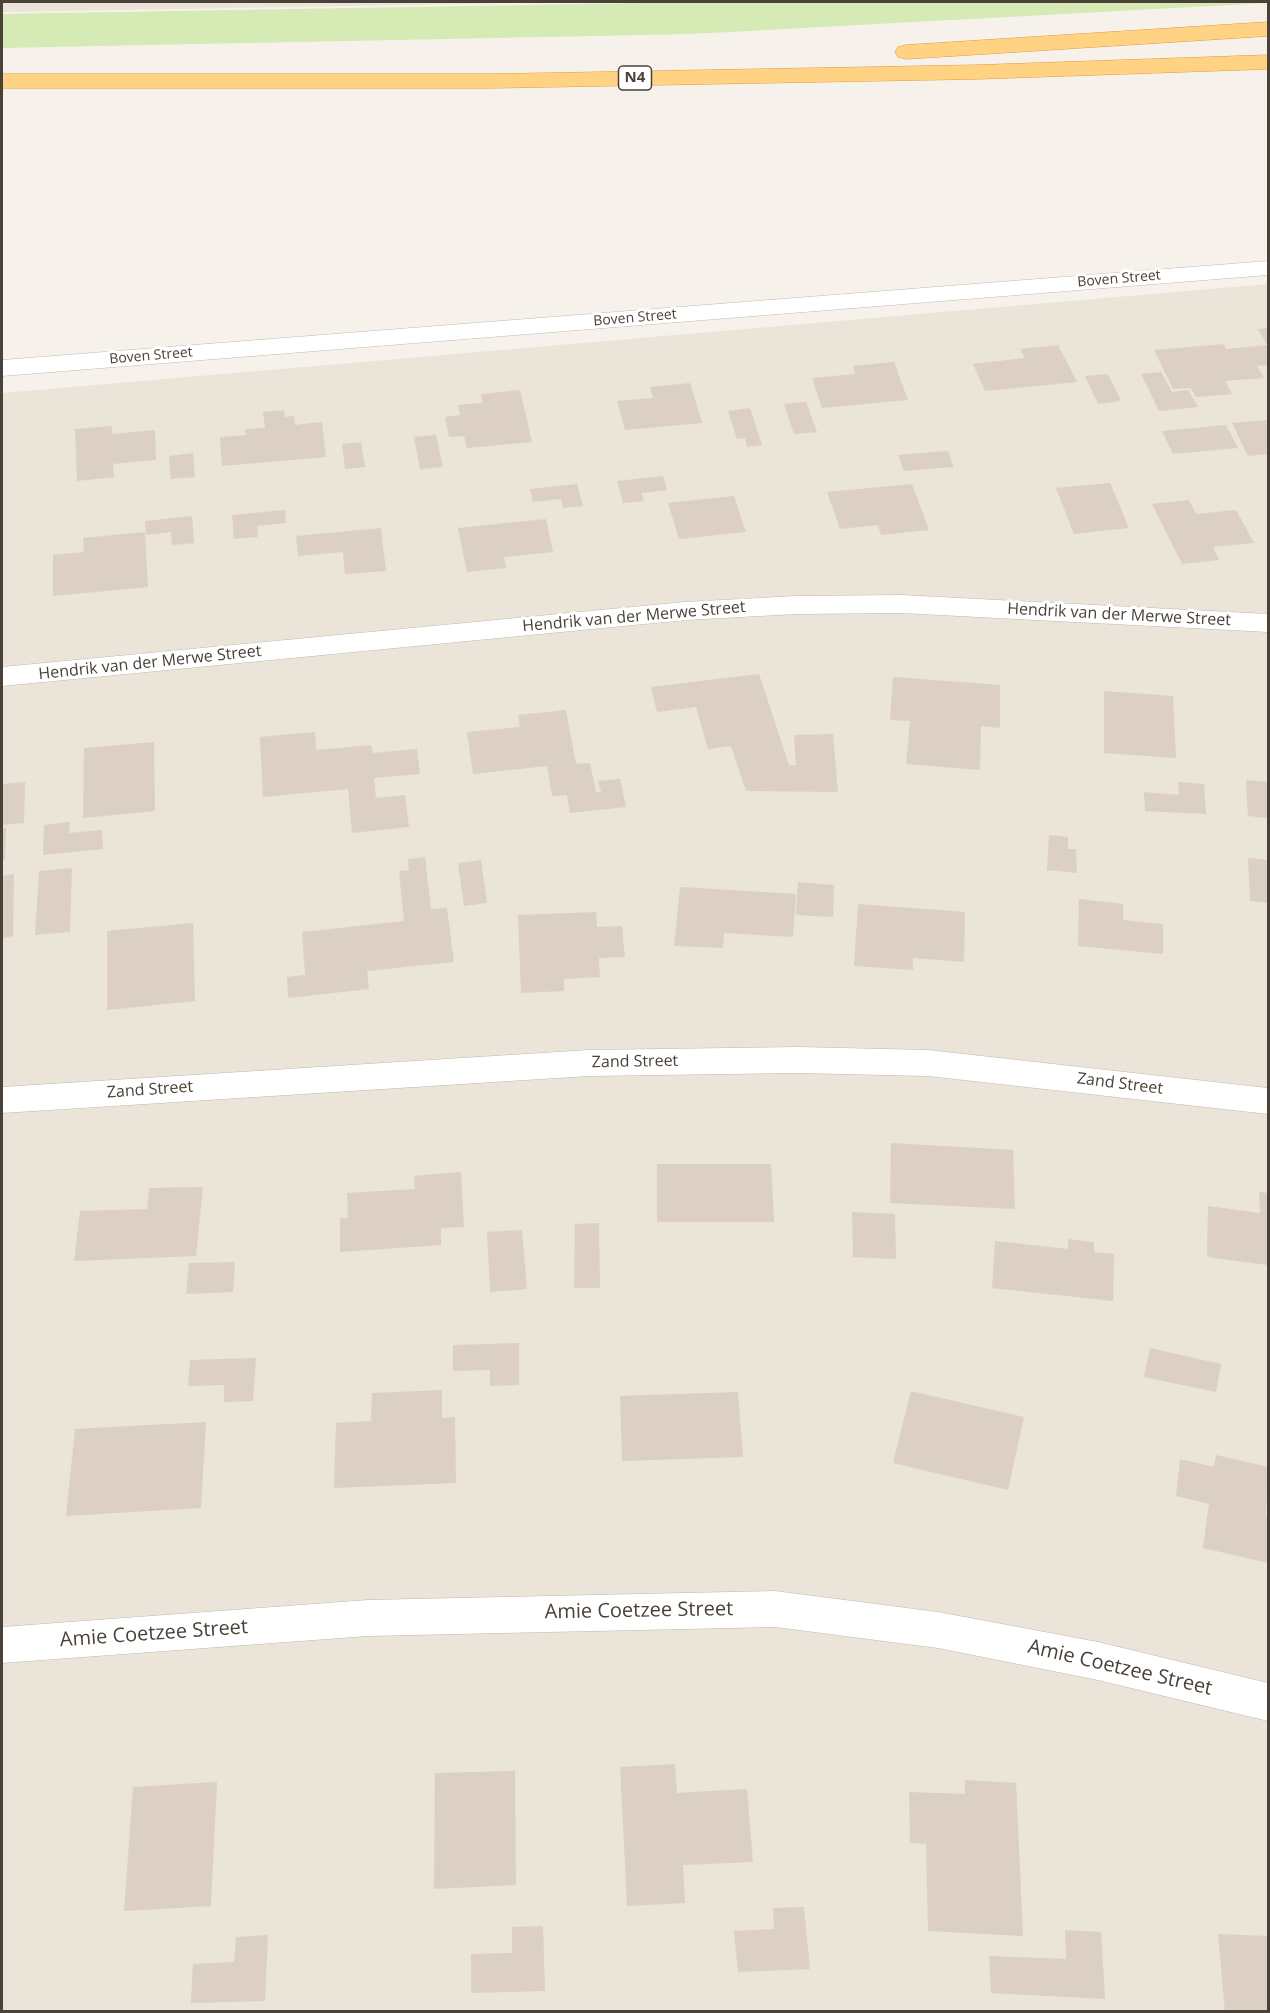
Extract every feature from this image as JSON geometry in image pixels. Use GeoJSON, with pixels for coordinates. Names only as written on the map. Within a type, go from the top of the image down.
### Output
{"type":"FeatureCollection","features":[{"type":"Feature","properties":{"kind":"highway"},"geometry":{"type":"LineString","coordinates":[[494,81],[679,63],[838,57],[1269,29]]}},
{"type":"Feature","properties":{"kind":"highway","name":"N4"},"geometry":{"type":"LineString","coordinates":[[2,81],[494,81],[954,72],[1269,62]]}},
{"type":"Feature","properties":{"kind":"highway"},"geometry":{"type":"LineString","coordinates":[[494,81],[702,86],[1269,77]]}},
{"type":"Feature","properties":{"kind":"street","name":"Boven Street"},"geometry":{"type":"LineString","coordinates":[[2,368],[1269,268]]}},
{"type":"Feature","properties":{"kind":"street","name":"Hendrik van der Merwe Street"},"geometry":{"type":"LineString","coordinates":[[2,677],[685,611],[796,605],[901,604],[1269,623]]}},
{"type":"Feature","properties":{"kind":"street","name":"Zand Street"},"geometry":{"type":"LineString","coordinates":[[2,1100],[589,1063],[798,1060],[928,1064],[1269,1101]]}},
{"type":"Feature","properties":{"kind":"street","name":"Amie Coetzee Street"},"geometry":{"type":"LineString","coordinates":[[2,1645],[369,1618],[775,1609],[938,1630],[1098,1661],[1269,1702]]}},
{"type":"Feature","properties":{"kind":"shaded area"},"geometry":{"type":"Polygon","coordinates":[[[2,2],[576,2],[2,12],[2,2]]]}},
{"type":"Feature","properties":{"kind":"shaded area"},"geometry":{"type":"Polygon","coordinates":[[[1268,284],[1268,2011],[2,2011],[2,393],[1268,284]]]}},
{"type":"Feature","properties":{"kind":"green space"},"geometry":{"type":"Polygon","coordinates":[[[700,2],[1268,3],[692,34],[2,48],[2,14],[700,2]]]}},
{"type":"Feature","properties":{"kind":"building"},"geometry":{"type":"Polygon","coordinates":[[[1268,328],[1268,365],[1257,366],[1264,378],[1225,381],[1232,394],[1196,397],[1191,388],[1173,389],[1154,350],[1224,344],[1226,349],[1267,345],[1258,329],[1268,328]]]}},
{"type":"Feature","properties":{"kind":"building"},"geometry":{"type":"Polygon","coordinates":[[[1058,345],[1077,382],[985,391],[973,364],[1025,358],[1020,349],[1058,345]]]}},
{"type":"Feature","properties":{"kind":"building"},"geometry":{"type":"Polygon","coordinates":[[[894,362],[908,400],[822,408],[812,378],[855,374],[853,366],[894,362]]]}},
{"type":"Feature","properties":{"kind":"building"},"geometry":{"type":"Polygon","coordinates":[[[1161,372],[1172,392],[1188,390],[1198,407],[1159,411],[1141,374],[1161,372]]]}},
{"type":"Feature","properties":{"kind":"building"},"geometry":{"type":"Polygon","coordinates":[[[1108,374],[1121,401],[1098,404],[1085,376],[1108,374]]]}},
{"type":"Feature","properties":{"kind":"building"},"geometry":{"type":"Polygon","coordinates":[[[690,383],[702,423],[625,430],[617,401],[653,398],[650,387],[690,383]]]}},
{"type":"Feature","properties":{"kind":"building"},"geometry":{"type":"Polygon","coordinates":[[[520,390],[532,442],[467,448],[464,436],[449,437],[445,417],[460,415],[458,405],[482,403],[481,394],[520,390]]]}},
{"type":"Feature","properties":{"kind":"building"},"geometry":{"type":"Polygon","coordinates":[[[806,402],[817,432],[794,434],[784,404],[806,402]]]}},
{"type":"Feature","properties":{"kind":"building"},"geometry":{"type":"Polygon","coordinates":[[[750,408],[762,445],[747,447],[745,438],[737,439],[728,411],[750,408]]]}},
{"type":"Feature","properties":{"kind":"building"},"geometry":{"type":"Polygon","coordinates":[[[284,410],[285,417],[294,416],[295,425],[322,422],[326,457],[222,466],[220,437],[246,435],[245,429],[265,428],[263,412],[284,410]]]}},
{"type":"Feature","properties":{"kind":"building"},"geometry":{"type":"Polygon","coordinates":[[[1268,420],[1268,454],[1248,456],[1232,423],[1268,420]]]}},
{"type":"Feature","properties":{"kind":"building"},"geometry":{"type":"Polygon","coordinates":[[[1226,425],[1238,448],[1173,454],[1162,431],[1226,425]]]}},
{"type":"Feature","properties":{"kind":"building"},"geometry":{"type":"Polygon","coordinates":[[[112,426],[112,434],[155,430],[156,460],[113,464],[114,477],[77,481],[75,429],[112,426]]]}},
{"type":"Feature","properties":{"kind":"building"},"geometry":{"type":"Polygon","coordinates":[[[436,435],[443,467],[420,469],[414,437],[436,435]]]}},
{"type":"Feature","properties":{"kind":"building"},"geometry":{"type":"Polygon","coordinates":[[[361,442],[365,467],[345,469],[342,444],[361,442]]]}},
{"type":"Feature","properties":{"kind":"building"},"geometry":{"type":"Polygon","coordinates":[[[948,451],[954,467],[904,471],[898,455],[948,451]]]}},
{"type":"Feature","properties":{"kind":"building"},"geometry":{"type":"Polygon","coordinates":[[[193,453],[195,477],[171,479],[169,456],[193,453]]]}},
{"type":"Feature","properties":{"kind":"building"},"geometry":{"type":"Polygon","coordinates":[[[663,476],[667,490],[641,493],[644,501],[623,503],[617,481],[663,476]]]}},
{"type":"Feature","properties":{"kind":"building"},"geometry":{"type":"Polygon","coordinates":[[[1110,483],[1129,528],[1074,534],[1056,488],[1110,483]]]}},
{"type":"Feature","properties":{"kind":"building"},"geometry":{"type":"Polygon","coordinates":[[[577,484],[583,506],[563,508],[561,499],[533,502],[530,489],[577,484]]]}},
{"type":"Feature","properties":{"kind":"building"},"geometry":{"type":"Polygon","coordinates":[[[912,484],[929,530],[881,535],[878,525],[840,529],[827,492],[912,484]]]}},
{"type":"Feature","properties":{"kind":"building"},"geometry":{"type":"Polygon","coordinates":[[[734,496],[746,532],[679,539],[668,503],[734,496]]]}},
{"type":"Feature","properties":{"kind":"building"},"geometry":{"type":"Polygon","coordinates":[[[1189,500],[1196,514],[1236,510],[1254,543],[1213,547],[1219,560],[1182,564],[1152,504],[1189,500]]]}},
{"type":"Feature","properties":{"kind":"building"},"geometry":{"type":"Polygon","coordinates":[[[285,510],[286,523],[257,526],[258,537],[234,539],[232,515],[285,510]]]}},
{"type":"Feature","properties":{"kind":"building"},"geometry":{"type":"Polygon","coordinates":[[[192,516],[194,543],[172,545],[171,532],[146,535],[145,521],[192,516]]]}},
{"type":"Feature","properties":{"kind":"building"},"geometry":{"type":"Polygon","coordinates":[[[546,519],[553,552],[504,557],[506,568],[467,572],[458,528],[546,519]]]}},
{"type":"Feature","properties":{"kind":"building"},"geometry":{"type":"Polygon","coordinates":[[[381,528],[386,571],[345,574],[343,552],[298,556],[296,536],[381,528]]]}},
{"type":"Feature","properties":{"kind":"building"},"geometry":{"type":"Polygon","coordinates":[[[145,532],[148,587],[53,596],[53,555],[84,552],[83,538],[145,532]]]}},
{"type":"Feature","properties":{"kind":"building"},"geometry":{"type":"Polygon","coordinates":[[[759,674],[789,765],[796,765],[794,735],[833,734],[838,792],[746,791],[731,746],[708,749],[696,707],[657,712],[651,687],[759,674]]]}},
{"type":"Feature","properties":{"kind":"building"},"geometry":{"type":"Polygon","coordinates":[[[893,677],[1000,685],[1000,728],[981,726],[980,770],[906,764],[910,721],[890,720],[893,677]]]}},
{"type":"Feature","properties":{"kind":"building"},"geometry":{"type":"Polygon","coordinates":[[[1104,691],[1173,696],[1176,758],[1104,753],[1104,691]]]}},
{"type":"Feature","properties":{"kind":"building"},"geometry":{"type":"Polygon","coordinates":[[[566,710],[576,764],[590,763],[596,792],[601,792],[598,781],[620,779],[626,807],[570,813],[567,795],[552,796],[547,766],[473,774],[467,732],[520,727],[518,715],[566,710]]]}},
{"type":"Feature","properties":{"kind":"building"},"geometry":{"type":"Polygon","coordinates":[[[315,732],[316,750],[371,745],[373,753],[417,749],[420,774],[374,778],[376,798],[405,795],[409,827],[352,833],[348,789],[263,797],[260,737],[315,732]]]}},
{"type":"Feature","properties":{"kind":"building"},"geometry":{"type":"Polygon","coordinates":[[[154,742],[155,811],[83,818],[84,748],[154,742]]]}},
{"type":"Feature","properties":{"kind":"building"},"geometry":{"type":"Polygon","coordinates":[[[1246,780],[1268,782],[1268,818],[1248,816],[1246,780]]]}},
{"type":"Feature","properties":{"kind":"building"},"geometry":{"type":"Polygon","coordinates":[[[25,782],[24,823],[2,825],[2,784],[25,782]]]}},
{"type":"Feature","properties":{"kind":"building"},"geometry":{"type":"Polygon","coordinates":[[[1178,782],[1204,784],[1206,814],[1145,811],[1144,792],[1179,795],[1178,782]]]}},
{"type":"Feature","properties":{"kind":"building"},"geometry":{"type":"Polygon","coordinates":[[[70,822],[69,833],[102,830],[103,849],[43,855],[44,825],[70,822]]]}},
{"type":"Feature","properties":{"kind":"building"},"geometry":{"type":"Polygon","coordinates":[[[2,828],[6,828],[5,860],[2,860],[2,828]]]}},
{"type":"Feature","properties":{"kind":"building"},"geometry":{"type":"Polygon","coordinates":[[[1049,835],[1068,837],[1068,849],[1076,849],[1077,873],[1047,870],[1049,835]]]}},
{"type":"Feature","properties":{"kind":"building"},"geometry":{"type":"Polygon","coordinates":[[[425,857],[431,909],[447,908],[454,962],[367,971],[369,989],[288,998],[287,977],[305,975],[302,932],[404,921],[399,871],[409,870],[408,859],[425,857]]]}},
{"type":"Feature","properties":{"kind":"building"},"geometry":{"type":"Polygon","coordinates":[[[1248,858],[1268,860],[1268,903],[1250,901],[1248,858]]]}},
{"type":"Feature","properties":{"kind":"building"},"geometry":{"type":"Polygon","coordinates":[[[481,860],[487,903],[464,906],[458,863],[481,860]]]}},
{"type":"Feature","properties":{"kind":"building"},"geometry":{"type":"Polygon","coordinates":[[[72,868],[70,932],[35,935],[39,871],[72,868]]]}},
{"type":"Feature","properties":{"kind":"building"},"geometry":{"type":"Polygon","coordinates":[[[14,874],[13,936],[2,938],[2,876],[14,874]]]}},
{"type":"Feature","properties":{"kind":"building"},"geometry":{"type":"Polygon","coordinates":[[[798,882],[834,885],[833,917],[796,915],[798,882]]]}},
{"type":"Feature","properties":{"kind":"building"},"geometry":{"type":"Polygon","coordinates":[[[680,887],[796,894],[793,937],[724,933],[723,948],[674,946],[680,887]]]}},
{"type":"Feature","properties":{"kind":"building"},"geometry":{"type":"Polygon","coordinates":[[[1079,899],[1123,904],[1123,920],[1163,924],[1163,954],[1078,946],[1079,899]]]}},
{"type":"Feature","properties":{"kind":"building"},"geometry":{"type":"Polygon","coordinates":[[[858,904],[965,912],[964,962],[913,958],[913,970],[854,966],[858,904]]]}},
{"type":"Feature","properties":{"kind":"building"},"geometry":{"type":"Polygon","coordinates":[[[596,912],[597,927],[622,926],[625,957],[599,958],[600,977],[564,979],[564,991],[521,993],[518,915],[596,912]]]}},
{"type":"Feature","properties":{"kind":"building"},"geometry":{"type":"Polygon","coordinates":[[[193,923],[195,1001],[107,1010],[107,931],[193,923]]]}},
{"type":"Feature","properties":{"kind":"building"},"geometry":{"type":"Polygon","coordinates":[[[891,1143],[1013,1150],[1015,1209],[890,1203],[891,1143]]]}},
{"type":"Feature","properties":{"kind":"building"},"geometry":{"type":"Polygon","coordinates":[[[657,1164],[771,1164],[774,1222],[657,1222],[657,1164]]]}},
{"type":"Feature","properties":{"kind":"building"},"geometry":{"type":"Polygon","coordinates":[[[461,1172],[464,1227],[441,1228],[441,1245],[340,1252],[340,1218],[348,1218],[347,1193],[415,1189],[414,1176],[461,1172]]]}},
{"type":"Feature","properties":{"kind":"building"},"geometry":{"type":"Polygon","coordinates":[[[203,1187],[196,1256],[74,1261],[80,1211],[147,1209],[149,1188],[203,1187]]]}},
{"type":"Feature","properties":{"kind":"building"},"geometry":{"type":"Polygon","coordinates":[[[1259,1192],[1268,1193],[1268,1265],[1207,1257],[1208,1206],[1260,1213],[1259,1192]]]}},
{"type":"Feature","properties":{"kind":"building"},"geometry":{"type":"Polygon","coordinates":[[[852,1212],[895,1214],[896,1259],[853,1257],[852,1212]]]}},
{"type":"Feature","properties":{"kind":"building"},"geometry":{"type":"Polygon","coordinates":[[[599,1223],[600,1288],[574,1288],[575,1224],[599,1223]]]}},
{"type":"Feature","properties":{"kind":"building"},"geometry":{"type":"Polygon","coordinates":[[[522,1230],[527,1289],[490,1292],[487,1232],[522,1230]]]}},
{"type":"Feature","properties":{"kind":"building"},"geometry":{"type":"Polygon","coordinates":[[[1068,1239],[1094,1242],[1094,1252],[1114,1254],[1113,1301],[992,1288],[995,1241],[1068,1249],[1068,1239]]]}},
{"type":"Feature","properties":{"kind":"building"},"geometry":{"type":"Polygon","coordinates":[[[235,1262],[233,1292],[186,1294],[189,1263],[235,1262]]]}},
{"type":"Feature","properties":{"kind":"building"},"geometry":{"type":"Polygon","coordinates":[[[519,1343],[519,1385],[490,1386],[490,1370],[453,1371],[453,1345],[519,1343]]]}},
{"type":"Feature","properties":{"kind":"building"},"geometry":{"type":"Polygon","coordinates":[[[1150,1348],[1221,1364],[1216,1392],[1144,1377],[1150,1348]]]}},
{"type":"Feature","properties":{"kind":"building"},"geometry":{"type":"Polygon","coordinates":[[[256,1358],[253,1401],[224,1402],[224,1385],[188,1386],[190,1360],[256,1358]]]}},
{"type":"Feature","properties":{"kind":"building"},"geometry":{"type":"Polygon","coordinates":[[[442,1390],[442,1418],[455,1417],[456,1483],[334,1488],[336,1423],[371,1421],[372,1393],[442,1390]]]}},
{"type":"Feature","properties":{"kind":"building"},"geometry":{"type":"Polygon","coordinates":[[[911,1391],[1024,1417],[1008,1490],[893,1463],[911,1391]]]}},
{"type":"Feature","properties":{"kind":"building"},"geometry":{"type":"Polygon","coordinates":[[[738,1392],[743,1457],[622,1461],[620,1396],[738,1392]]]}},
{"type":"Feature","properties":{"kind":"building"},"geometry":{"type":"Polygon","coordinates":[[[206,1422],[201,1508],[66,1516],[75,1429],[206,1422]]]}},
{"type":"Feature","properties":{"kind":"building"},"geometry":{"type":"Polygon","coordinates":[[[1216,1455],[1268,1467],[1266,1516],[1268,1517],[1268,1563],[1203,1548],[1209,1504],[1176,1496],[1180,1459],[1214,1467],[1216,1455]]]}},
{"type":"Feature","properties":{"kind":"building"},"geometry":{"type":"Polygon","coordinates":[[[675,1764],[677,1793],[747,1789],[753,1862],[683,1865],[685,1903],[627,1906],[620,1767],[675,1764]]]}},
{"type":"Feature","properties":{"kind":"building"},"geometry":{"type":"Polygon","coordinates":[[[515,1771],[516,1885],[434,1889],[435,1773],[515,1771]]]}},
{"type":"Feature","properties":{"kind":"building"},"geometry":{"type":"Polygon","coordinates":[[[965,1780],[1016,1783],[1023,1936],[928,1931],[926,1844],[910,1843],[909,1792],[965,1794],[965,1780]]]}},
{"type":"Feature","properties":{"kind":"building"},"geometry":{"type":"Polygon","coordinates":[[[217,1782],[211,1906],[124,1911],[133,1787],[217,1782]]]}},
{"type":"Feature","properties":{"kind":"building"},"geometry":{"type":"Polygon","coordinates":[[[804,1907],[810,1969],[738,1972],[734,1931],[774,1929],[773,1908],[804,1907]]]}},
{"type":"Feature","properties":{"kind":"building"},"geometry":{"type":"Polygon","coordinates":[[[543,1926],[545,1991],[471,1993],[471,1954],[512,1953],[512,1927],[543,1926]]]}},
{"type":"Feature","properties":{"kind":"building"},"geometry":{"type":"Polygon","coordinates":[[[1065,1930],[1101,1932],[1105,1999],[991,1993],[989,1956],[1066,1959],[1065,1930]]]}},
{"type":"Feature","properties":{"kind":"building"},"geometry":{"type":"Polygon","coordinates":[[[1218,1934],[1268,1936],[1268,2012],[1225,2012],[1218,1934]]]}},
{"type":"Feature","properties":{"kind":"building"},"geometry":{"type":"Polygon","coordinates":[[[268,1935],[265,2001],[191,2003],[193,1964],[234,1962],[236,1937],[268,1935]]]}}]}
